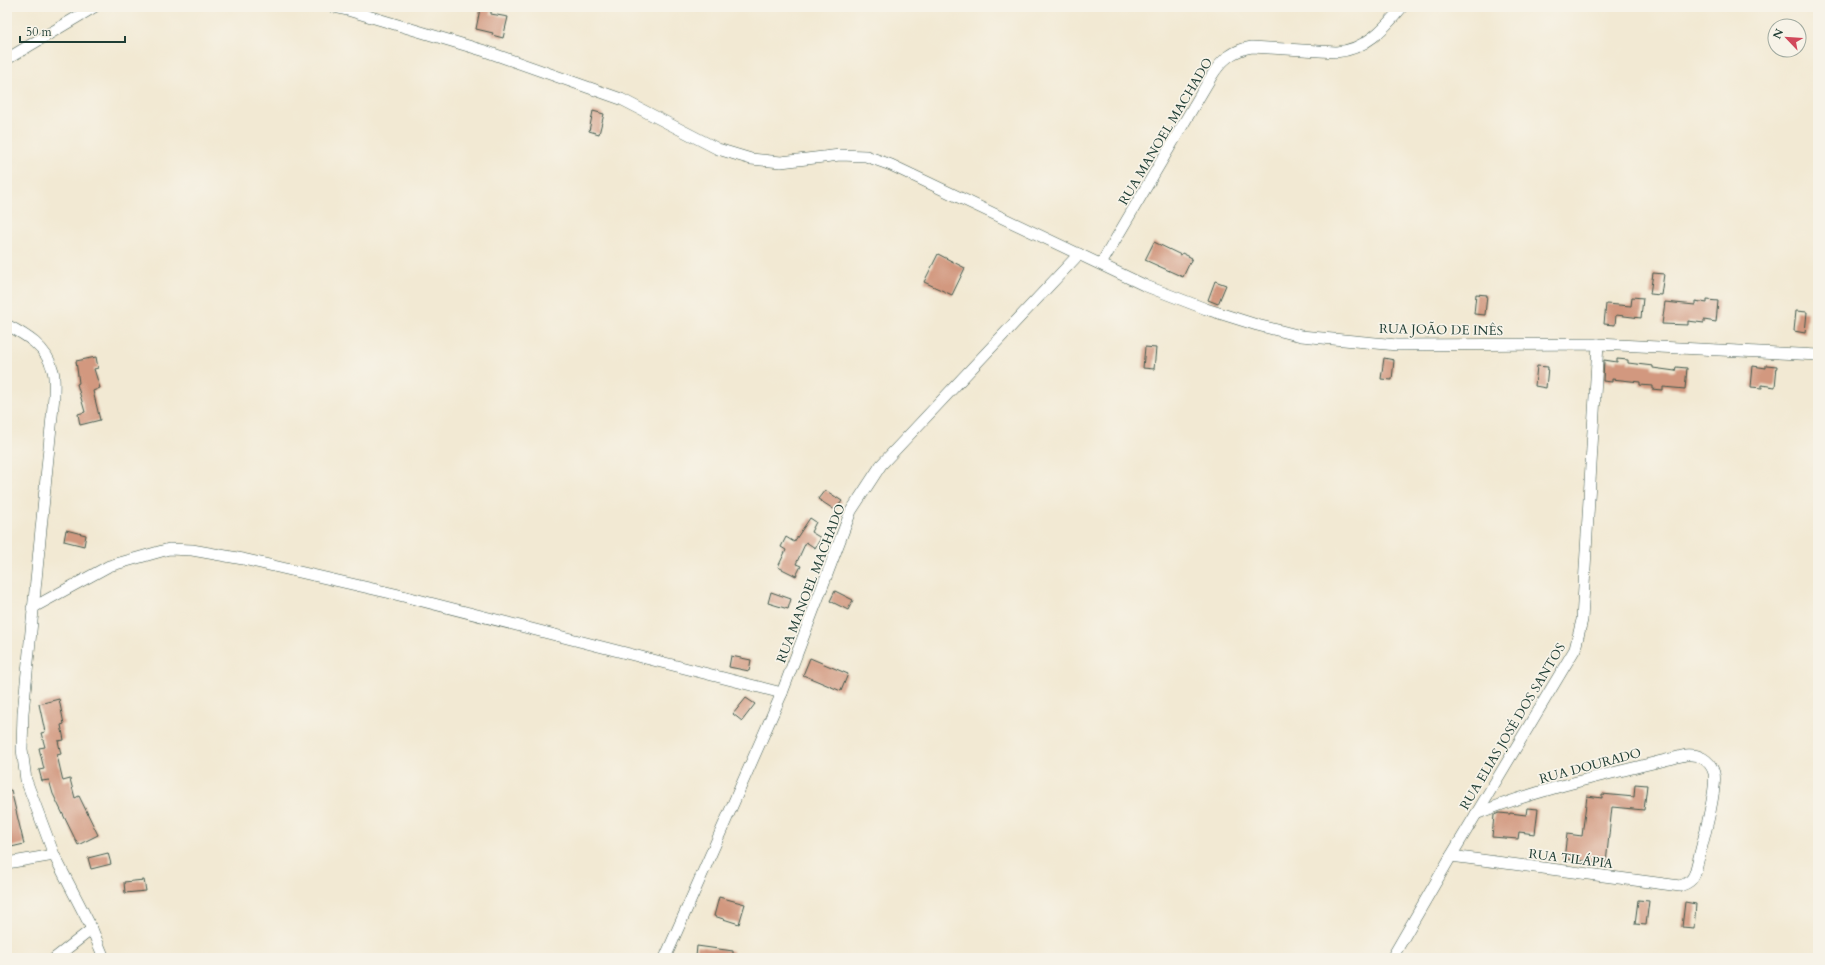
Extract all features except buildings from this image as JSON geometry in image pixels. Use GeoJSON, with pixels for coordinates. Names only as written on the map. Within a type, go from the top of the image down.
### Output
{"type":"FeatureCollection","features":[{"type":"Feature","properties":{"kind":"street"},"geometry":{"type":"LineString","coordinates":[[7,59],[94,7]]}},
{"type":"Feature","properties":{"kind":"street","name":"RUA JOÃO DE INÊS"},"geometry":{"type":"LineString","coordinates":[[334,7],[351,10],[485,51],[621,99],[718,149],[751,159],[781,162],[840,156],[866,156],[891,165],[1146,286],[1206,309],[1257,325],[1300,336],[1397,345],[1598,344],[1818,355]]}},
{"type":"Feature","properties":{"kind":"street","name":"RUA MANOEL MACHADO"},"geometry":{"type":"LineString","coordinates":[[1101,264],[1210,77],[1229,55],[1242,49],[1252,47],[1336,52],[1347,51],[1361,46],[1375,36],[1402,7]]}},
{"type":"Feature","properties":{"kind":"street","name":"RUA MANOEL MACHADO"},"geometry":{"type":"LineString","coordinates":[[665,958],[782,693],[851,511],[881,465],[1080,254]]}},
{"type":"Feature","properties":{"kind":"street"},"geometry":{"type":"LineString","coordinates":[[7,324],[43,349],[53,370],[54,396],[32,608],[23,713],[22,749],[26,780],[54,855],[92,929],[104,958]]}},
{"type":"Feature","properties":{"kind":"street","name":"RUA ELIAS JOSÉ DOS SANTOS"},"geometry":{"type":"LineString","coordinates":[[1392,958],[1450,856],[1575,649],[1580,635],[1583,612],[1598,344]]}},
{"type":"Feature","properties":{"kind":"street"},"geometry":{"type":"LineString","coordinates":[[32,608],[109,566],[169,548],[192,550],[243,559],[395,594],[782,693]]}},
{"type":"Feature","properties":{"kind":"street","name":"RUA DOURADO"},"geometry":{"type":"LineString","coordinates":[[1476,814],[1502,803],[1549,790],[1695,754],[1710,764],[1714,774],[1714,791],[1695,873],[1688,883]]}},
{"type":"Feature","properties":{"kind":"street"},"geometry":{"type":"LineString","coordinates":[[7,863],[54,855]]}},
{"type":"Feature","properties":{"kind":"street","name":"RUA TILÁPIA"},"geometry":{"type":"LineString","coordinates":[[1450,856],[1680,886],[1688,883]]}},
{"type":"Feature","properties":{"kind":"street"},"geometry":{"type":"LineString","coordinates":[[55,958],[92,929]]}}]}
